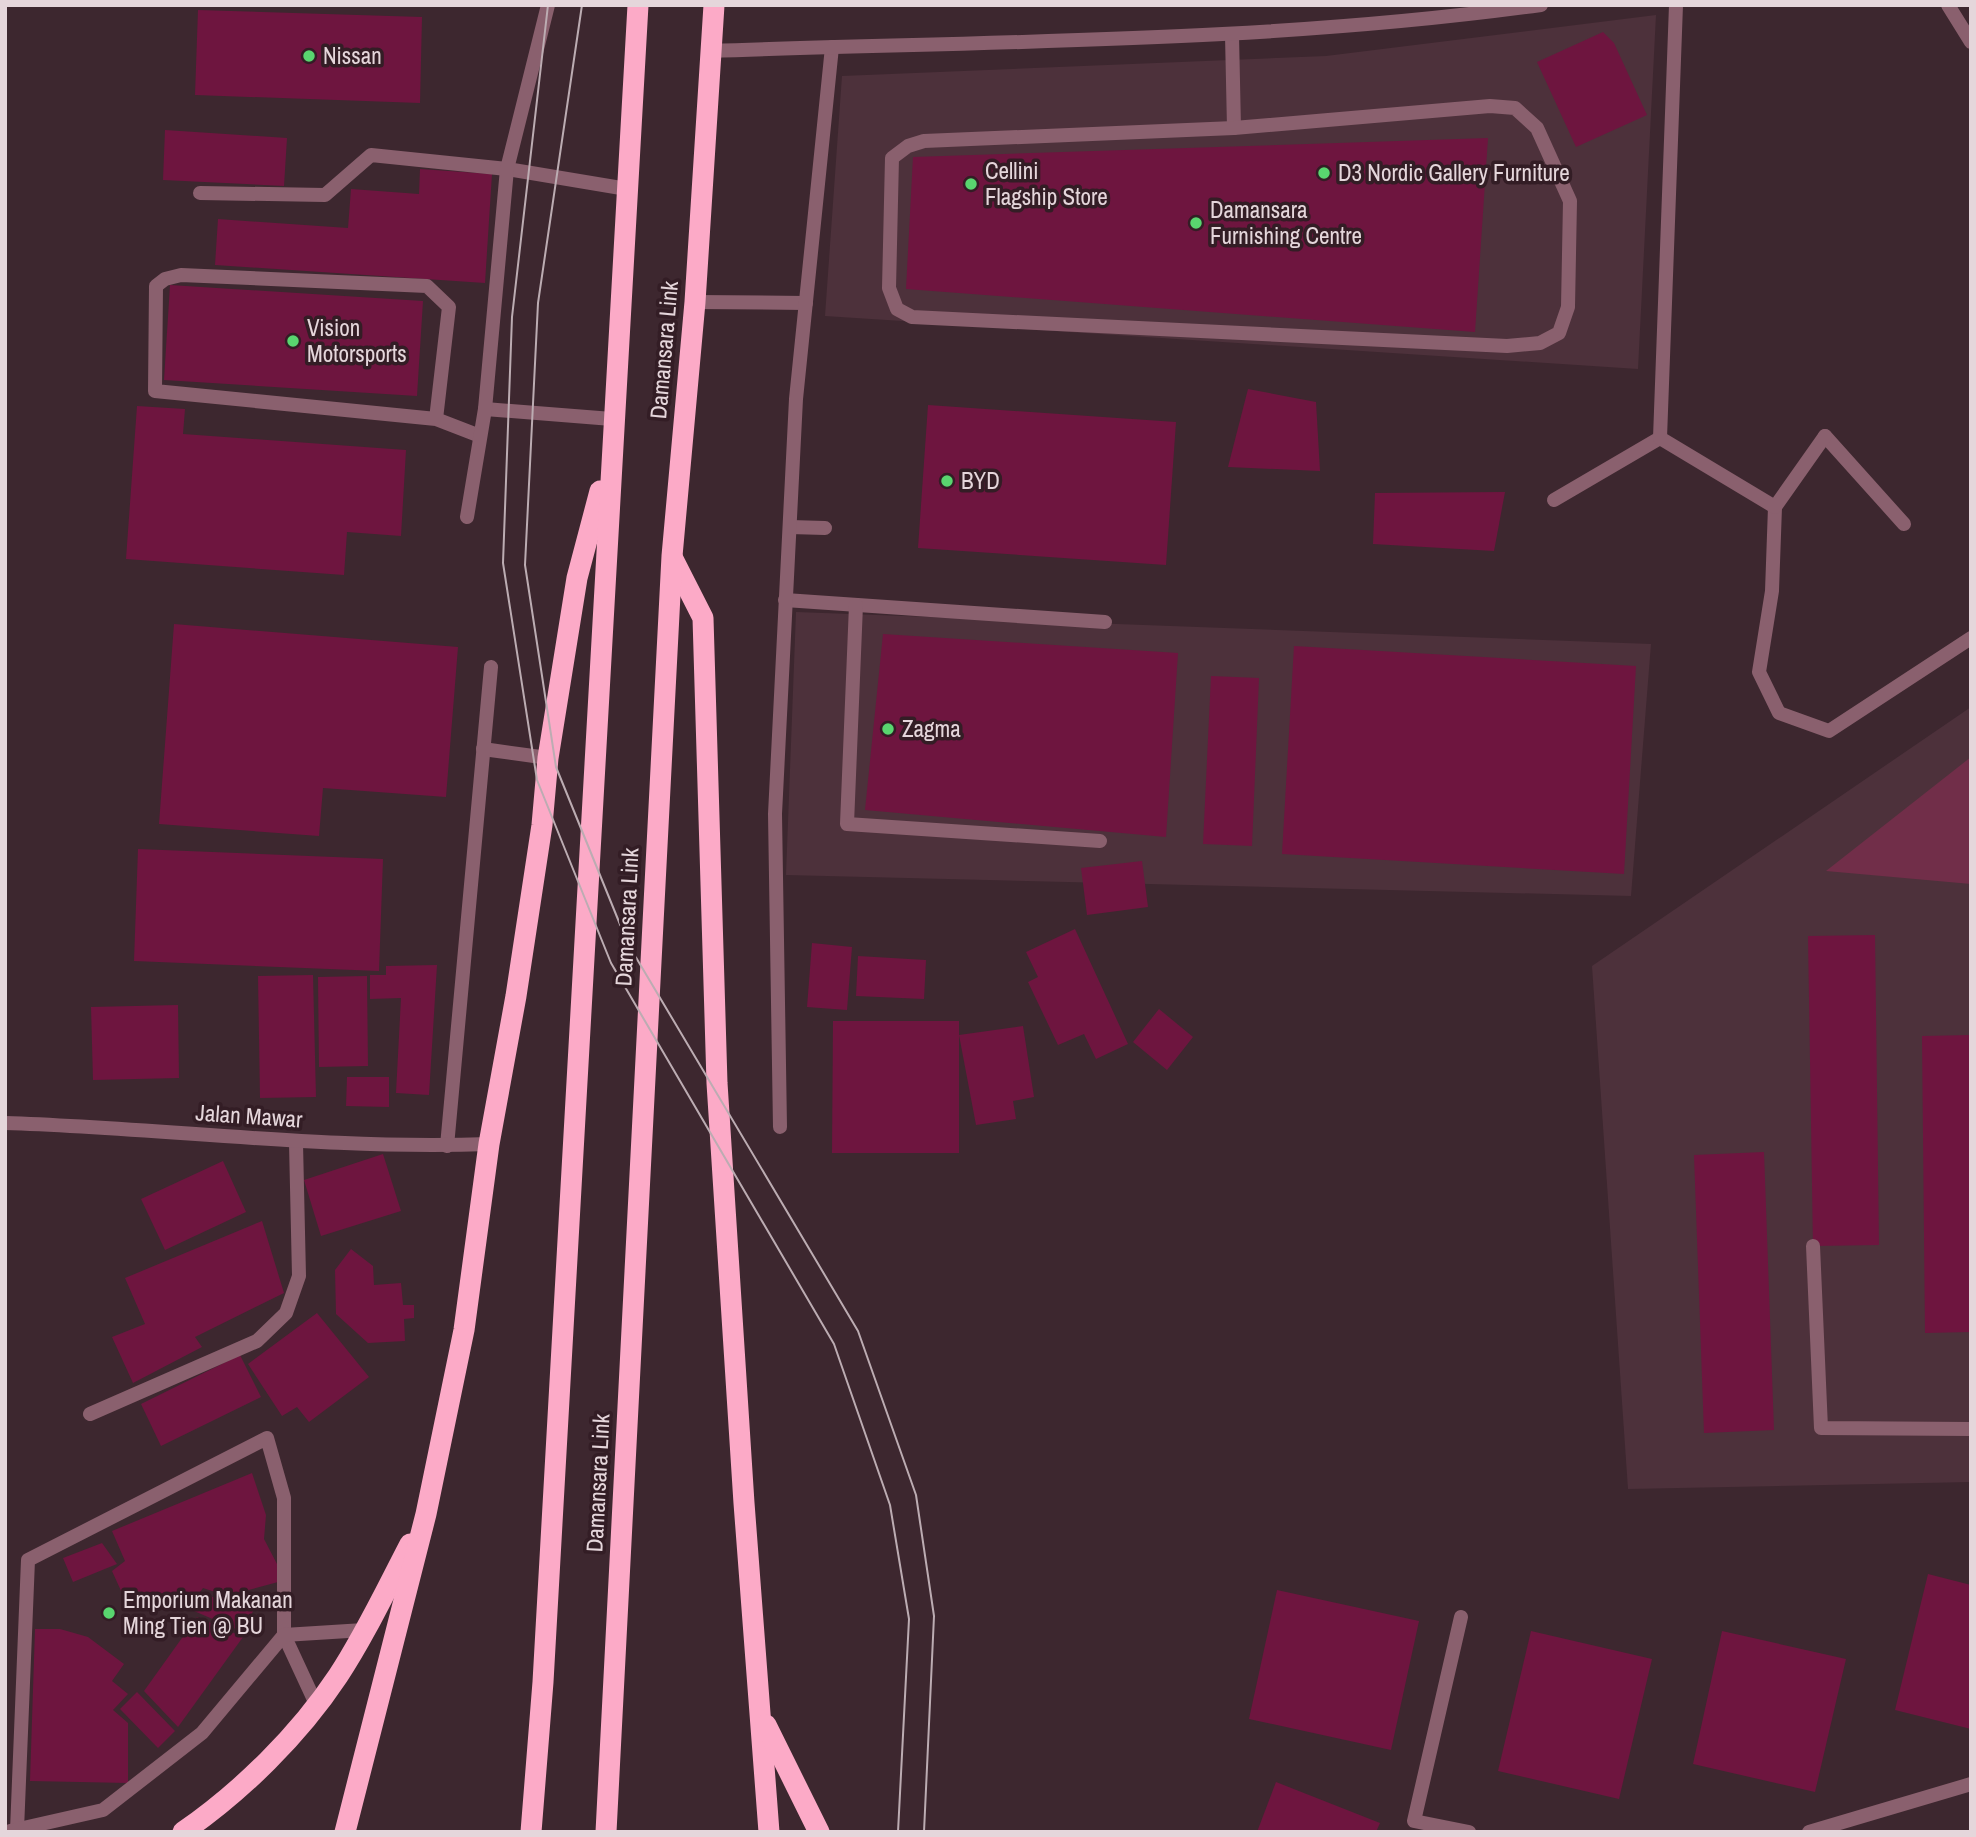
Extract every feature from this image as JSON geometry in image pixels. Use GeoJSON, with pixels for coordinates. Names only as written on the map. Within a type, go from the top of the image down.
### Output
{"type":"FeatureCollection","features":[{"type":"Feature","properties":{"kind":"highway","name":"Damansara Link"},"geometry":{"type":"LineString","coordinates":[[531,1832],[543,1682],[612,419],[638,5]]}},
{"type":"Feature","properties":{"kind":"highway","name":"Damansara Link"},"geometry":{"type":"LineString","coordinates":[[606,1832],[672,556],[695,302],[714,5]]}},
{"type":"Feature","properties":{"kind":"highway"},"geometry":{"type":"LineString","coordinates":[[345,1832],[426,1514],[464,1330],[489,1144],[542,825],[548,758],[577,578],[611,447]]}},
{"type":"Feature","properties":{"kind":"highway"},"geometry":{"type":"LineString","coordinates":[[672,556],[704,618],[717,1083],[769,1832]]}},
{"type":"Feature","properties":{"kind":"highway"},"geometry":{"type":"LineString","coordinates":[[183,1832],[204,1817],[269,1759],[338,1676],[426,1514]]}},
{"type":"Feature","properties":{"kind":"highway"},"geometry":{"type":"LineString","coordinates":[[760,1714],[820,1832]]}},
{"type":"Feature","properties":{"kind":"street"},"geometry":{"type":"LineString","coordinates":[[467,517],[485,409],[507,169],[548,5]]}},
{"type":"Feature","properties":{"kind":"street"},"geometry":{"type":"LineString","coordinates":[[711,51],[1231,35],[1421,22],[1541,5]]}},
{"type":"Feature","properties":{"kind":"street"},"geometry":{"type":"LineString","coordinates":[[1660,438],[1676,5]]}},
{"type":"Feature","properties":{"kind":"street"},"geometry":{"type":"LineString","coordinates":[[1948,5],[1971,42]]}},
{"type":"Feature","properties":{"kind":"street"},"geometry":{"type":"LineString","coordinates":[[1231,35],[1234,128]]}},
{"type":"Feature","properties":{"kind":"street"},"geometry":{"type":"LineString","coordinates":[[780,1127],[775,814],[785,600],[796,399],[832,47]]}},
{"type":"Feature","properties":{"kind":"street"},"geometry":{"type":"LineString","coordinates":[[1490,106],[1515,107],[1537,128],[1570,201],[1569,307],[1559,333],[1540,343],[1507,346],[912,317],[897,309],[889,288],[892,158],[908,146],[924,141],[1234,128],[1490,106]]}},
{"type":"Feature","properties":{"kind":"street"},"geometry":{"type":"LineString","coordinates":[[200,193],[324,195],[371,155],[507,169],[627,189]]}},
{"type":"Feature","properties":{"kind":"street"},"geometry":{"type":"LineString","coordinates":[[436,419],[449,307],[427,286],[181,275],[165,278],[156,286],[155,391],[436,419],[480,436]]}},
{"type":"Feature","properties":{"kind":"street"},"geometry":{"type":"LineString","coordinates":[[695,302],[806,303]]}},
{"type":"Feature","properties":{"kind":"street"},"geometry":{"type":"LineString","coordinates":[[485,409],[612,419]]}},
{"type":"Feature","properties":{"kind":"street"},"geometry":{"type":"LineString","coordinates":[[1904,524],[1825,436],[1775,507],[1772,591],[1759,672],[1779,713],[1829,731],[1971,638]]}},
{"type":"Feature","properties":{"kind":"street"},"geometry":{"type":"LineString","coordinates":[[1554,500],[1660,438]]}},
{"type":"Feature","properties":{"kind":"street"},"geometry":{"type":"LineString","coordinates":[[1660,438],[1775,507]]}},
{"type":"Feature","properties":{"kind":"street"},"geometry":{"type":"LineString","coordinates":[[790,527],[825,528]]}},
{"type":"Feature","properties":{"kind":"street"},"geometry":{"type":"LineString","coordinates":[[785,600],[1105,622]]}},
{"type":"Feature","properties":{"kind":"street"},"geometry":{"type":"LineString","coordinates":[[856,605],[847,824],[1100,841]]}},
{"type":"Feature","properties":{"kind":"street"},"geometry":{"type":"LineString","coordinates":[[447,1146],[491,667]]}},
{"type":"Feature","properties":{"kind":"street"},"geometry":{"type":"LineString","coordinates":[[483,749],[548,758]]}},
{"type":"Feature","properties":{"kind":"street","name":"Jalan Mawar"},"geometry":{"type":"LineString","coordinates":[[5,1123],[76,1125],[296,1143],[447,1146],[489,1144]]}},
{"type":"Feature","properties":{"kind":"street"},"geometry":{"type":"LineString","coordinates":[[90,1414],[257,1341],[286,1312],[299,1276],[296,1143]]}},
{"type":"Feature","properties":{"kind":"street"},"geometry":{"type":"LineString","coordinates":[[1813,1246],[1821,1428],[1971,1429]]}},
{"type":"Feature","properties":{"kind":"street"},"geometry":{"type":"LineString","coordinates":[[316,1704],[284,1634],[284,1498],[267,1438],[28,1560],[13,1831],[103,1810],[202,1733],[284,1634],[364,1630]]}},
{"type":"Feature","properties":{"kind":"street"},"geometry":{"type":"LineString","coordinates":[[1461,1617],[1414,1821],[1469,1832]]}},
{"type":"Feature","properties":{"kind":"street"},"geometry":{"type":"LineString","coordinates":[[1809,1832],[1971,1784]]}},
{"type":"Feature","properties":{"kind":"shaded area"},"geometry":{"type":"Polygon","coordinates":[[[1656,15],[1638,369],[825,316],[842,76],[1326,56],[1656,15]]]}},
{"type":"Feature","properties":{"kind":"shaded area"},"geometry":{"type":"Polygon","coordinates":[[[796,612],[1651,644],[1631,896],[786,875],[796,612]]]}},
{"type":"Feature","properties":{"kind":"shaded area"},"geometry":{"type":"Polygon","coordinates":[[[1971,707],[1971,1482],[1628,1489],[1592,966],[1971,707]]]}},
{"type":"Feature","properties":{"kind":"shaded area"},"geometry":{"type":"Polygon","coordinates":[[[1971,757],[1971,884],[1826,871],[1971,757]]]}},
{"type":"Feature","properties":{"kind":"building","name":"Nissan"},"geometry":{"type":"Polygon","coordinates":[[[198,10],[422,17],[420,103],[195,95],[198,10]]]}},
{"type":"Feature","properties":{"kind":"building"},"geometry":{"type":"Polygon","coordinates":[[[1603,32],[1614,43],[1647,115],[1576,147],[1537,62],[1603,32]]]}},
{"type":"Feature","properties":{"kind":"building"},"geometry":{"type":"Polygon","coordinates":[[[165,130],[287,138],[284,186],[163,180],[165,130]]]}},
{"type":"Feature","properties":{"kind":"building","name":"Damansara Furnishing Centre"},"geometry":{"type":"Polygon","coordinates":[[[1488,138],[1475,332],[906,289],[913,157],[1488,138]]]}},
{"type":"Feature","properties":{"kind":"building"},"geometry":{"type":"Polygon","coordinates":[[[420,169],[492,174],[485,283],[215,265],[218,219],[348,228],[351,189],[419,194],[420,169]]]}},
{"type":"Feature","properties":{"kind":"building","name":"Vision Motorsports"},"geometry":{"type":"Polygon","coordinates":[[[170,285],[423,301],[417,396],[164,380],[170,285]]]}},
{"type":"Feature","properties":{"kind":"building"},"geometry":{"type":"Polygon","coordinates":[[[1248,389],[1316,402],[1320,471],[1228,467],[1248,389]]]}},
{"type":"Feature","properties":{"kind":"building"},"geometry":{"type":"Polygon","coordinates":[[[928,405],[1176,422],[1166,565],[918,548],[928,405]]]}},
{"type":"Feature","properties":{"kind":"building"},"geometry":{"type":"Polygon","coordinates":[[[137,406],[185,409],[183,434],[406,450],[401,536],[347,532],[344,575],[126,559],[137,406]]]}},
{"type":"Feature","properties":{"kind":"building"},"geometry":{"type":"Polygon","coordinates":[[[1505,492],[1494,551],[1373,544],[1375,493],[1505,492]]]}},
{"type":"Feature","properties":{"kind":"building"},"geometry":{"type":"Polygon","coordinates":[[[174,624],[458,647],[446,797],[323,788],[319,836],[159,824],[174,624]]]}},
{"type":"Feature","properties":{"kind":"building"},"geometry":{"type":"Polygon","coordinates":[[[883,634],[1178,653],[1166,837],[865,810],[883,634]]]}},
{"type":"Feature","properties":{"kind":"building"},"geometry":{"type":"Polygon","coordinates":[[[1294,646],[1636,666],[1624,874],[1282,854],[1294,646]]]}},
{"type":"Feature","properties":{"kind":"building"},"geometry":{"type":"Polygon","coordinates":[[[1211,676],[1259,678],[1252,846],[1203,844],[1211,676]]]}},
{"type":"Feature","properties":{"kind":"building"},"geometry":{"type":"Polygon","coordinates":[[[138,849],[383,859],[379,971],[134,961],[138,849]]]}},
{"type":"Feature","properties":{"kind":"building"},"geometry":{"type":"Polygon","coordinates":[[[1142,861],[1148,907],[1087,915],[1081,868],[1142,861]]]}},
{"type":"Feature","properties":{"kind":"building"},"geometry":{"type":"Polygon","coordinates":[[[1075,929],[1128,1044],[1096,1059],[1084,1034],[1058,1045],[1028,982],[1038,977],[1026,952],[1075,929]]]}},
{"type":"Feature","properties":{"kind":"building"},"geometry":{"type":"Polygon","coordinates":[[[1875,935],[1879,1245],[1813,1246],[1808,936],[1875,935]]]}},
{"type":"Feature","properties":{"kind":"building"},"geometry":{"type":"Polygon","coordinates":[[[812,943],[852,947],[847,1010],[807,1007],[812,943]]]}},
{"type":"Feature","properties":{"kind":"building"},"geometry":{"type":"Polygon","coordinates":[[[858,956],[926,960],[924,999],[856,996],[858,956]]]}},
{"type":"Feature","properties":{"kind":"building"},"geometry":{"type":"Polygon","coordinates":[[[437,965],[429,1095],[396,1093],[401,998],[370,999],[370,975],[386,975],[386,966],[437,965]]]}},
{"type":"Feature","properties":{"kind":"building"},"geometry":{"type":"Polygon","coordinates":[[[313,975],[316,1097],[260,1098],[258,976],[313,975]]]}},
{"type":"Feature","properties":{"kind":"building"},"geometry":{"type":"Polygon","coordinates":[[[367,976],[368,1066],[319,1067],[318,977],[367,976]]]}},
{"type":"Feature","properties":{"kind":"building"},"geometry":{"type":"Polygon","coordinates":[[[178,1005],[179,1078],[93,1080],[91,1007],[178,1005]]]}},
{"type":"Feature","properties":{"kind":"building"},"geometry":{"type":"Polygon","coordinates":[[[1159,1009],[1193,1037],[1167,1070],[1133,1042],[1159,1009]]]}},
{"type":"Feature","properties":{"kind":"building"},"geometry":{"type":"Polygon","coordinates":[[[833,1021],[959,1021],[959,1153],[832,1153],[833,1021]]]}},
{"type":"Feature","properties":{"kind":"building"},"geometry":{"type":"Polygon","coordinates":[[[1023,1026],[1034,1097],[1013,1101],[1016,1119],[976,1125],[959,1035],[1023,1026]]]}},
{"type":"Feature","properties":{"kind":"building"},"geometry":{"type":"Polygon","coordinates":[[[1971,1035],[1971,1332],[1925,1333],[1922,1036],[1971,1035]]]}},
{"type":"Feature","properties":{"kind":"building"},"geometry":{"type":"Polygon","coordinates":[[[347,1077],[389,1077],[389,1107],[346,1106],[347,1077]]]}},
{"type":"Feature","properties":{"kind":"building"},"geometry":{"type":"Polygon","coordinates":[[[1764,1152],[1774,1430],[1704,1433],[1694,1155],[1764,1152]]]}},
{"type":"Feature","properties":{"kind":"building"},"geometry":{"type":"Polygon","coordinates":[[[383,1154],[401,1211],[321,1236],[304,1180],[383,1154]]]}},
{"type":"Feature","properties":{"kind":"building"},"geometry":{"type":"Polygon","coordinates":[[[223,1161],[246,1212],[165,1250],[141,1199],[223,1161]]]}},
{"type":"Feature","properties":{"kind":"building"},"geometry":{"type":"Polygon","coordinates":[[[262,1221],[284,1293],[195,1337],[202,1347],[133,1383],[112,1337],[145,1324],[125,1278],[262,1221]]]}},
{"type":"Feature","properties":{"kind":"building"},"geometry":{"type":"Polygon","coordinates":[[[351,1249],[373,1266],[374,1285],[401,1283],[403,1305],[414,1305],[414,1318],[404,1319],[405,1341],[368,1343],[336,1314],[335,1270],[351,1249]]]}},
{"type":"Feature","properties":{"kind":"building"},"geometry":{"type":"Polygon","coordinates":[[[317,1313],[369,1377],[309,1422],[297,1407],[282,1416],[248,1364],[317,1313]]]}},
{"type":"Feature","properties":{"kind":"building"},"geometry":{"type":"Polygon","coordinates":[[[240,1355],[261,1397],[161,1446],[141,1404],[240,1355]]]}},
{"type":"Feature","properties":{"kind":"building"},"geometry":{"type":"Polygon","coordinates":[[[252,1473],[266,1515],[264,1539],[277,1564],[278,1582],[227,1596],[203,1588],[189,1608],[172,1597],[165,1610],[122,1593],[112,1571],[125,1561],[112,1531],[252,1473]]]}},
{"type":"Feature","properties":{"kind":"building"},"geometry":{"type":"Polygon","coordinates":[[[102,1543],[117,1564],[73,1582],[63,1558],[102,1543]]]}},
{"type":"Feature","properties":{"kind":"building"},"geometry":{"type":"Polygon","coordinates":[[[1928,1574],[1971,1585],[1971,1729],[1895,1710],[1928,1574]]]}},
{"type":"Feature","properties":{"kind":"building"},"geometry":{"type":"Polygon","coordinates":[[[1277,1590],[1419,1621],[1391,1750],[1249,1719],[1277,1590]]]}},
{"type":"Feature","properties":{"kind":"building"},"geometry":{"type":"Polygon","coordinates":[[[202,1594],[254,1609],[243,1632],[194,1611],[202,1594]]]}},
{"type":"Feature","properties":{"kind":"building"},"geometry":{"type":"Polygon","coordinates":[[[197,1617],[243,1637],[178,1727],[144,1691],[197,1617]]]}},
{"type":"Feature","properties":{"kind":"building"},"geometry":{"type":"Polygon","coordinates":[[[35,1629],[60,1629],[88,1637],[124,1664],[112,1681],[128,1694],[113,1710],[128,1723],[128,1783],[30,1781],[35,1629]]]}},
{"type":"Feature","properties":{"kind":"building"},"geometry":{"type":"Polygon","coordinates":[[[1531,1631],[1652,1659],[1619,1799],[1498,1771],[1531,1631]]]}},
{"type":"Feature","properties":{"kind":"building"},"geometry":{"type":"Polygon","coordinates":[[[1722,1631],[1846,1659],[1815,1792],[1693,1764],[1722,1631]]]}},
{"type":"Feature","properties":{"kind":"building"},"geometry":{"type":"Polygon","coordinates":[[[137,1692],[175,1731],[158,1748],[120,1709],[137,1692]]]}},
{"type":"Feature","properties":{"kind":"building"},"geometry":{"type":"Polygon","coordinates":[[[1276,1782],[1380,1823],[1376,1832],[1257,1832],[1276,1782]]]}},
{"type":"Feature","properties":{"kind":"tram line"},"geometry":{"type":"LineString","coordinates":[[548,5],[512,317],[503,563],[537,780],[611,963],[834,1344],[890,1505],[909,1619],[898,1832]]}},
{"type":"Feature","properties":{"kind":"tram line"},"geometry":{"type":"LineString","coordinates":[[582,5],[538,303],[525,565],[556,767],[628,944],[858,1331],[916,1495],[934,1616],[924,1832]]}},
{"type":"Feature","properties":{"kind":"place","name":"Nissan"},"geometry":{"type":"Point","coordinates":[309,56]}},
{"type":"Feature","properties":{"kind":"place","name":"D3 Nordic Gallery Furniture"},"geometry":{"type":"Point","coordinates":[1324,173]}},
{"type":"Feature","properties":{"kind":"place","name":"Cellini Flagship Store"},"geometry":{"type":"Point","coordinates":[971,184]}},
{"type":"Feature","properties":{"kind":"place","name":"Damansara Furnishing Centre"},"geometry":{"type":"Point","coordinates":[1196,223]}},
{"type":"Feature","properties":{"kind":"place","name":"Vision Motorsports"},"geometry":{"type":"Point","coordinates":[293,341]}},
{"type":"Feature","properties":{"kind":"place","name":"BYD"},"geometry":{"type":"Point","coordinates":[947,481]}},
{"type":"Feature","properties":{"kind":"place","name":"Zagma"},"geometry":{"type":"Point","coordinates":[888,729]}},
{"type":"Feature","properties":{"kind":"place","name":"Emporium Makanan Ming Tien @ BU"},"geometry":{"type":"Point","coordinates":[109,1613]}}]}
